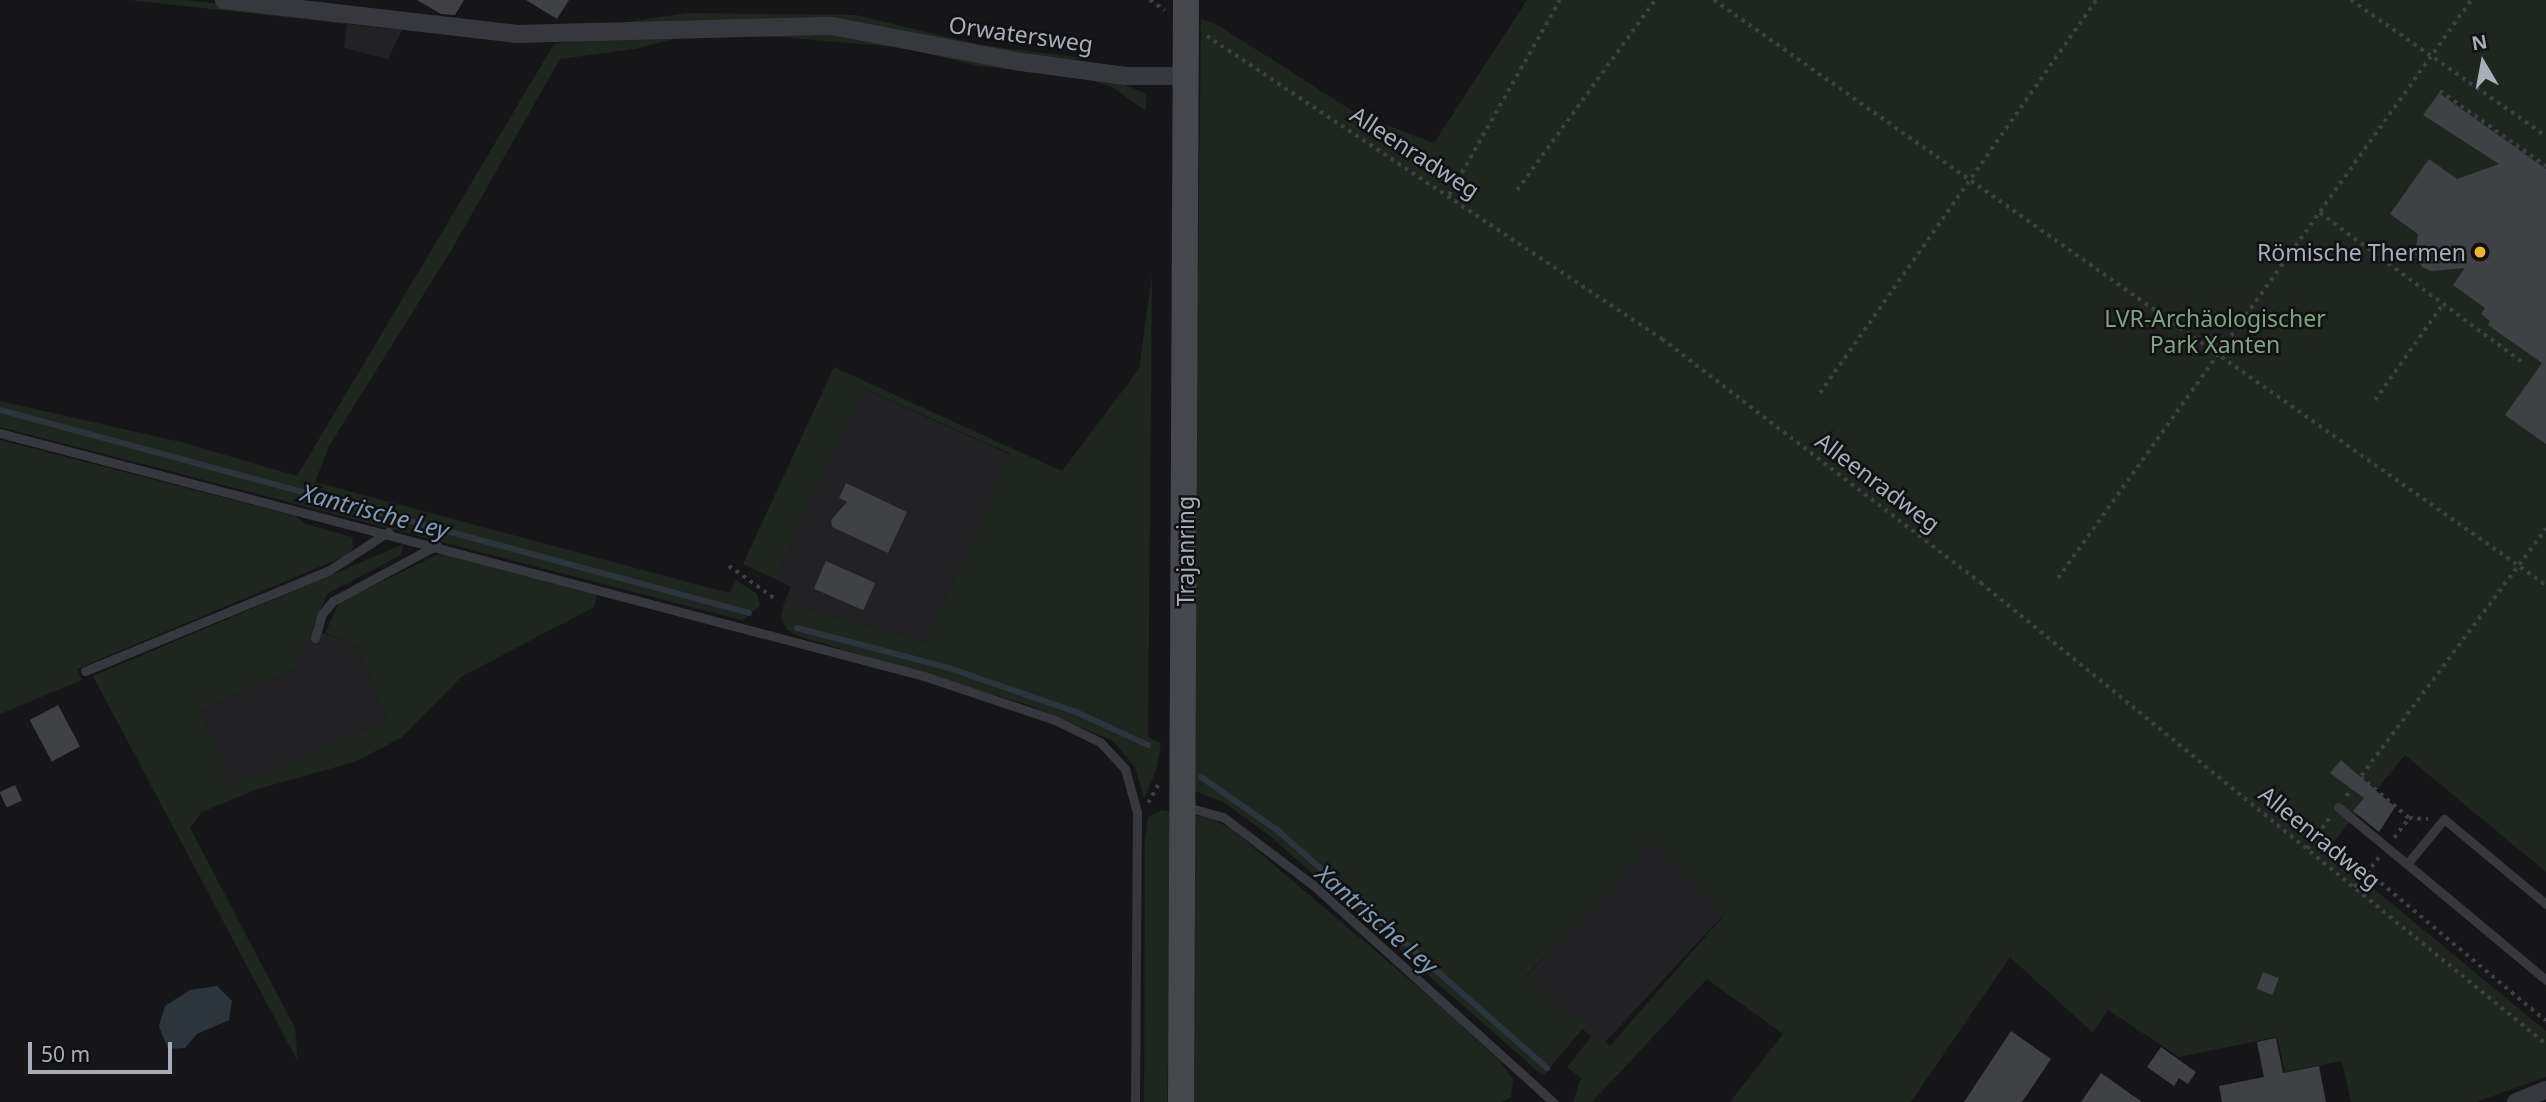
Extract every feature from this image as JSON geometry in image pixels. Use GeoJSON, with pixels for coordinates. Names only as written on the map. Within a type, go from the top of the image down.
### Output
{"type":"FeatureCollection","features":[{"type":"Feature","properties":{"kind":"main road","name":"Trajanring"},"geometry":{"type":"LineString","coordinates":[[1181,1102],[1186,12]]}},
{"type":"Feature","properties":{"kind":"street","name":"Orwatersweg"},"geometry":{"type":"LineString","coordinates":[[223,0],[516,34],[832,26],[1021,62],[1126,76],[1185,76]]}},
{"type":"Feature","properties":{"kind":"street"},"geometry":{"type":"LineString","coordinates":[[2516,1102],[2546,1090]]}},
{"type":"Feature","properties":{"kind":"lane"},"geometry":{"type":"LineString","coordinates":[[0,433],[388,532],[924,676],[1055,720],[1100,742],[1125,769],[1137,812],[1135,1102]]}},
{"type":"Feature","properties":{"kind":"lane"},"geometry":{"type":"LineString","coordinates":[[85,671],[328,571],[388,532]]}},
{"type":"Feature","properties":{"kind":"lane"},"geometry":{"type":"LineString","coordinates":[[315,638],[322,614],[333,601],[437,545]]}},
{"type":"Feature","properties":{"kind":"lane"},"geometry":{"type":"LineString","coordinates":[[1184,807],[1223,817],[1314,885],[1553,1102]]}},
{"type":"Feature","properties":{"kind":"lane"},"geometry":{"type":"LineString","coordinates":[[2338,807],[2546,980]]}},
{"type":"Feature","properties":{"kind":"lane"},"geometry":{"type":"LineString","coordinates":[[2407,864],[2444,819],[2546,904]]}},
{"type":"Feature","properties":{"kind":"path","name":"Alleenradweg"},"geometry":{"type":"LineString","coordinates":[[1150,0],[1186,12],[1717,381],[1981,583],[2546,1044]]}},
{"type":"Feature","properties":{"kind":"path"},"geometry":{"type":"LineString","coordinates":[[1449,195],[1560,0]]}},
{"type":"Feature","properties":{"kind":"path"},"geometry":{"type":"LineString","coordinates":[[1517,190],[1655,0]]}},
{"type":"Feature","properties":{"kind":"path"},"geometry":{"type":"LineString","coordinates":[[1714,0],[2546,585]]}},
{"type":"Feature","properties":{"kind":"path"},"geometry":{"type":"LineString","coordinates":[[1820,393],[2096,0]]}},
{"type":"Feature","properties":{"kind":"path"},"geometry":{"type":"LineString","coordinates":[[2351,0],[2546,136]]}},
{"type":"Feature","properties":{"kind":"path"},"geometry":{"type":"LineString","coordinates":[[2058,578],[2220,355],[2471,0]]}},
{"type":"Feature","properties":{"kind":"path"},"geometry":{"type":"LineString","coordinates":[[2440,91],[2546,166]]}},
{"type":"Feature","properties":{"kind":"path"},"geometry":{"type":"LineString","coordinates":[[2320,214],[2521,361]]}},
{"type":"Feature","properties":{"kind":"path"},"geometry":{"type":"LineString","coordinates":[[2375,400],[2443,304]]}},
{"type":"Feature","properties":{"kind":"path"},"geometry":{"type":"LineString","coordinates":[[2306,849],[2521,566],[2546,529]]}},
{"type":"Feature","properties":{"kind":"path"},"geometry":{"type":"LineString","coordinates":[[729,566],[778,600]]}},
{"type":"Feature","properties":{"kind":"path"},"geometry":{"type":"LineString","coordinates":[[2361,777],[2409,818],[2444,819]]}},
{"type":"Feature","properties":{"kind":"path"},"geometry":{"type":"LineString","coordinates":[[2354,887],[2409,818]]}},
{"type":"Feature","properties":{"kind":"path"},"geometry":{"type":"LineString","coordinates":[[2368,872],[2546,1021]]}},
{"type":"Feature","properties":{"kind":"shaded area"},"geometry":{"type":"Polygon","coordinates":[[[347,24],[402,30],[388,59],[344,48],[347,24]]]}},
{"type":"Feature","properties":{"kind":"shaded area"},"geometry":{"type":"Polygon","coordinates":[[[862,388],[1011,455],[926,642],[784,603],[791,587],[775,579],[862,388]]]}},
{"type":"Feature","properties":{"kind":"shaded area"},"geometry":{"type":"Polygon","coordinates":[[[310,628],[357,646],[388,721],[232,787],[199,711],[296,669],[310,628]]]}},
{"type":"Feature","properties":{"kind":"shaded area"},"geometry":{"type":"Polygon","coordinates":[[[1652,842],[1727,912],[1601,1046],[1527,977],[1652,842]]]}},
{"type":"Feature","properties":{"kind":"shaded area"},"geometry":{"type":"Polygon","coordinates":[[[217,986],[232,1001],[229,1020],[197,1034],[185,1048],[168,1049],[159,1026],[165,1006],[190,990],[217,986]]]}},
{"type":"Feature","properties":{"kind":"green space"},"geometry":{"type":"Polygon","coordinates":[[[129,0],[185,0],[328,16],[347,24],[129,0]]]}},
{"type":"Feature","properties":{"kind":"green space","name":"LVR-Archäologischer Park Xanten"},"geometry":{"type":"Polygon","coordinates":[[[1527,0],[2546,0],[2546,872],[2405,755],[2327,850],[2546,1031],[2546,1077],[2476,1102],[2351,1102],[2342,1061],[2285,1072],[2277,1037],[2179,1057],[2108,1010],[2093,1033],[2010,957],[1911,1102],[1730,1102],[1783,1034],[1707,979],[1592,1102],[1573,1102],[1581,1078],[1567,1067],[1594,1033],[1610,1046],[1726,913],[1653,843],[1526,976],[1585,1026],[1543,1076],[1270,836],[1223,802],[1192,790],[1201,19],[1216,24],[1356,113],[1434,143],[1527,0]]]}},
{"type":"Feature","properties":{"kind":"green space"},"geometry":{"type":"Polygon","coordinates":[[[687,13],[856,15],[981,45],[1084,58],[1058,61],[850,23],[572,30],[687,13]]]}},
{"type":"Feature","properties":{"kind":"green space"},"geometry":{"type":"Polygon","coordinates":[[[828,30],[1109,78],[1146,94],[1146,111],[1112,87],[1085,78],[977,66],[906,48],[781,37],[686,36],[635,49],[560,59],[452,249],[329,446],[315,482],[729,593],[736,580],[757,594],[760,606],[742,620],[0,427],[0,401],[181,442],[297,476],[554,44],[608,36],[828,30]]]}},
{"type":"Feature","properties":{"kind":"green space"},"geometry":{"type":"Polygon","coordinates":[[[1152,274],[1148,737],[1161,743],[1157,768],[1144,799],[1135,767],[1113,741],[1031,706],[801,637],[787,630],[781,618],[784,603],[926,642],[1011,454],[863,388],[775,579],[743,564],[834,367],[1062,471],[1139,369],[1152,274]]]}},
{"type":"Feature","properties":{"kind":"green space"},"geometry":{"type":"Polygon","coordinates":[[[0,440],[296,516],[306,524],[352,537],[353,547],[348,555],[77,669],[82,680],[0,714],[0,440]]]}},
{"type":"Feature","properties":{"kind":"green space"},"geometry":{"type":"Polygon","coordinates":[[[404,544],[401,555],[327,594],[296,669],[199,711],[232,786],[388,721],[357,646],[325,633],[339,603],[352,596],[441,553],[597,595],[594,607],[461,677],[401,738],[354,762],[258,789],[202,812],[190,828],[295,1028],[298,1062],[93,676],[404,544]]]}},
{"type":"Feature","properties":{"kind":"green space"},"geometry":{"type":"Polygon","coordinates":[[[1161,810],[1173,812],[1167,1102],[1144,1102],[1145,839],[1148,817],[1161,810]]]}},
{"type":"Feature","properties":{"kind":"green space"},"geometry":{"type":"Polygon","coordinates":[[[1191,815],[1213,819],[1234,831],[1439,1005],[1500,1061],[1513,1080],[1511,1097],[1502,1102],[1192,1102],[1191,815]]]}},
{"type":"Feature","properties":{"kind":"building"},"geometry":{"type":"Polygon","coordinates":[[[417,0],[464,0],[455,15],[441,14],[417,0]]]}},
{"type":"Feature","properties":{"kind":"building"},"geometry":{"type":"Polygon","coordinates":[[[526,0],[569,0],[557,19],[526,0]]]}},
{"type":"Feature","properties":{"kind":"building"},"geometry":{"type":"Polygon","coordinates":[[[2439,93],[2546,169],[2546,444],[2505,415],[2542,363],[2488,325],[2490,321],[2481,314],[2485,308],[2453,285],[2465,268],[2431,271],[2422,267],[2415,254],[2418,234],[2390,214],[2429,159],[2457,179],[2499,164],[2423,115],[2439,93]]]}},
{"type":"Feature","properties":{"kind":"building"},"geometry":{"type":"Polygon","coordinates":[[[846,483],[907,512],[888,553],[832,527],[831,520],[847,502],[839,498],[846,483]]]}},
{"type":"Feature","properties":{"kind":"building"},"geometry":{"type":"Polygon","coordinates":[[[826,561],[875,583],[863,610],[814,588],[826,561]]]}},
{"type":"Feature","properties":{"kind":"building"},"geometry":{"type":"Polygon","coordinates":[[[58,705],[80,746],[52,762],[30,720],[58,705]]]}},
{"type":"Feature","properties":{"kind":"building"},"geometry":{"type":"Polygon","coordinates":[[[2341,760],[2395,807],[2379,832],[2353,811],[2364,798],[2330,773],[2341,760]]]}},
{"type":"Feature","properties":{"kind":"building"},"geometry":{"type":"Polygon","coordinates":[[[15,785],[22,800],[7,808],[0,792],[15,785]]]}},
{"type":"Feature","properties":{"kind":"building"},"geometry":{"type":"Polygon","coordinates":[[[2263,972],[2279,978],[2272,995],[2257,989],[2263,972]]]}},
{"type":"Feature","properties":{"kind":"building"},"geometry":{"type":"Polygon","coordinates":[[[2011,1031],[2051,1059],[2022,1102],[1964,1102],[2011,1031]]]}},
{"type":"Feature","properties":{"kind":"building"},"geometry":{"type":"Polygon","coordinates":[[[2276,1038],[2283,1073],[2319,1066],[2326,1102],[2222,1102],[2219,1086],[2264,1077],[2257,1042],[2276,1038]]]}},
{"type":"Feature","properties":{"kind":"building"},"geometry":{"type":"Polygon","coordinates":[[[2161,1047],[2196,1072],[2188,1084],[2179,1078],[2174,1086],[2147,1067],[2161,1047]]]}},
{"type":"Feature","properties":{"kind":"building"},"geometry":{"type":"Polygon","coordinates":[[[2101,1073],[2142,1102],[2081,1102],[2101,1073]]]}},
{"type":"Feature","properties":{"kind":"waterway","name":"Xantrische Ley"},"geometry":{"type":"LineString","coordinates":[[0,410],[749,613]]}},
{"type":"Feature","properties":{"kind":"waterway","name":"Xantrische Ley"},"geometry":{"type":"LineString","coordinates":[[797,628],[946,667],[1076,712],[1148,745]]}},
{"type":"Feature","properties":{"kind":"waterway","name":"Xantrische Ley"},"geometry":{"type":"LineString","coordinates":[[1201,777],[1277,830],[1547,1068]]}},
{"type":"Feature","properties":{"kind":"place","name":"Römische Thermen"},"geometry":{"type":"Point","coordinates":[2480,252]}}]}
